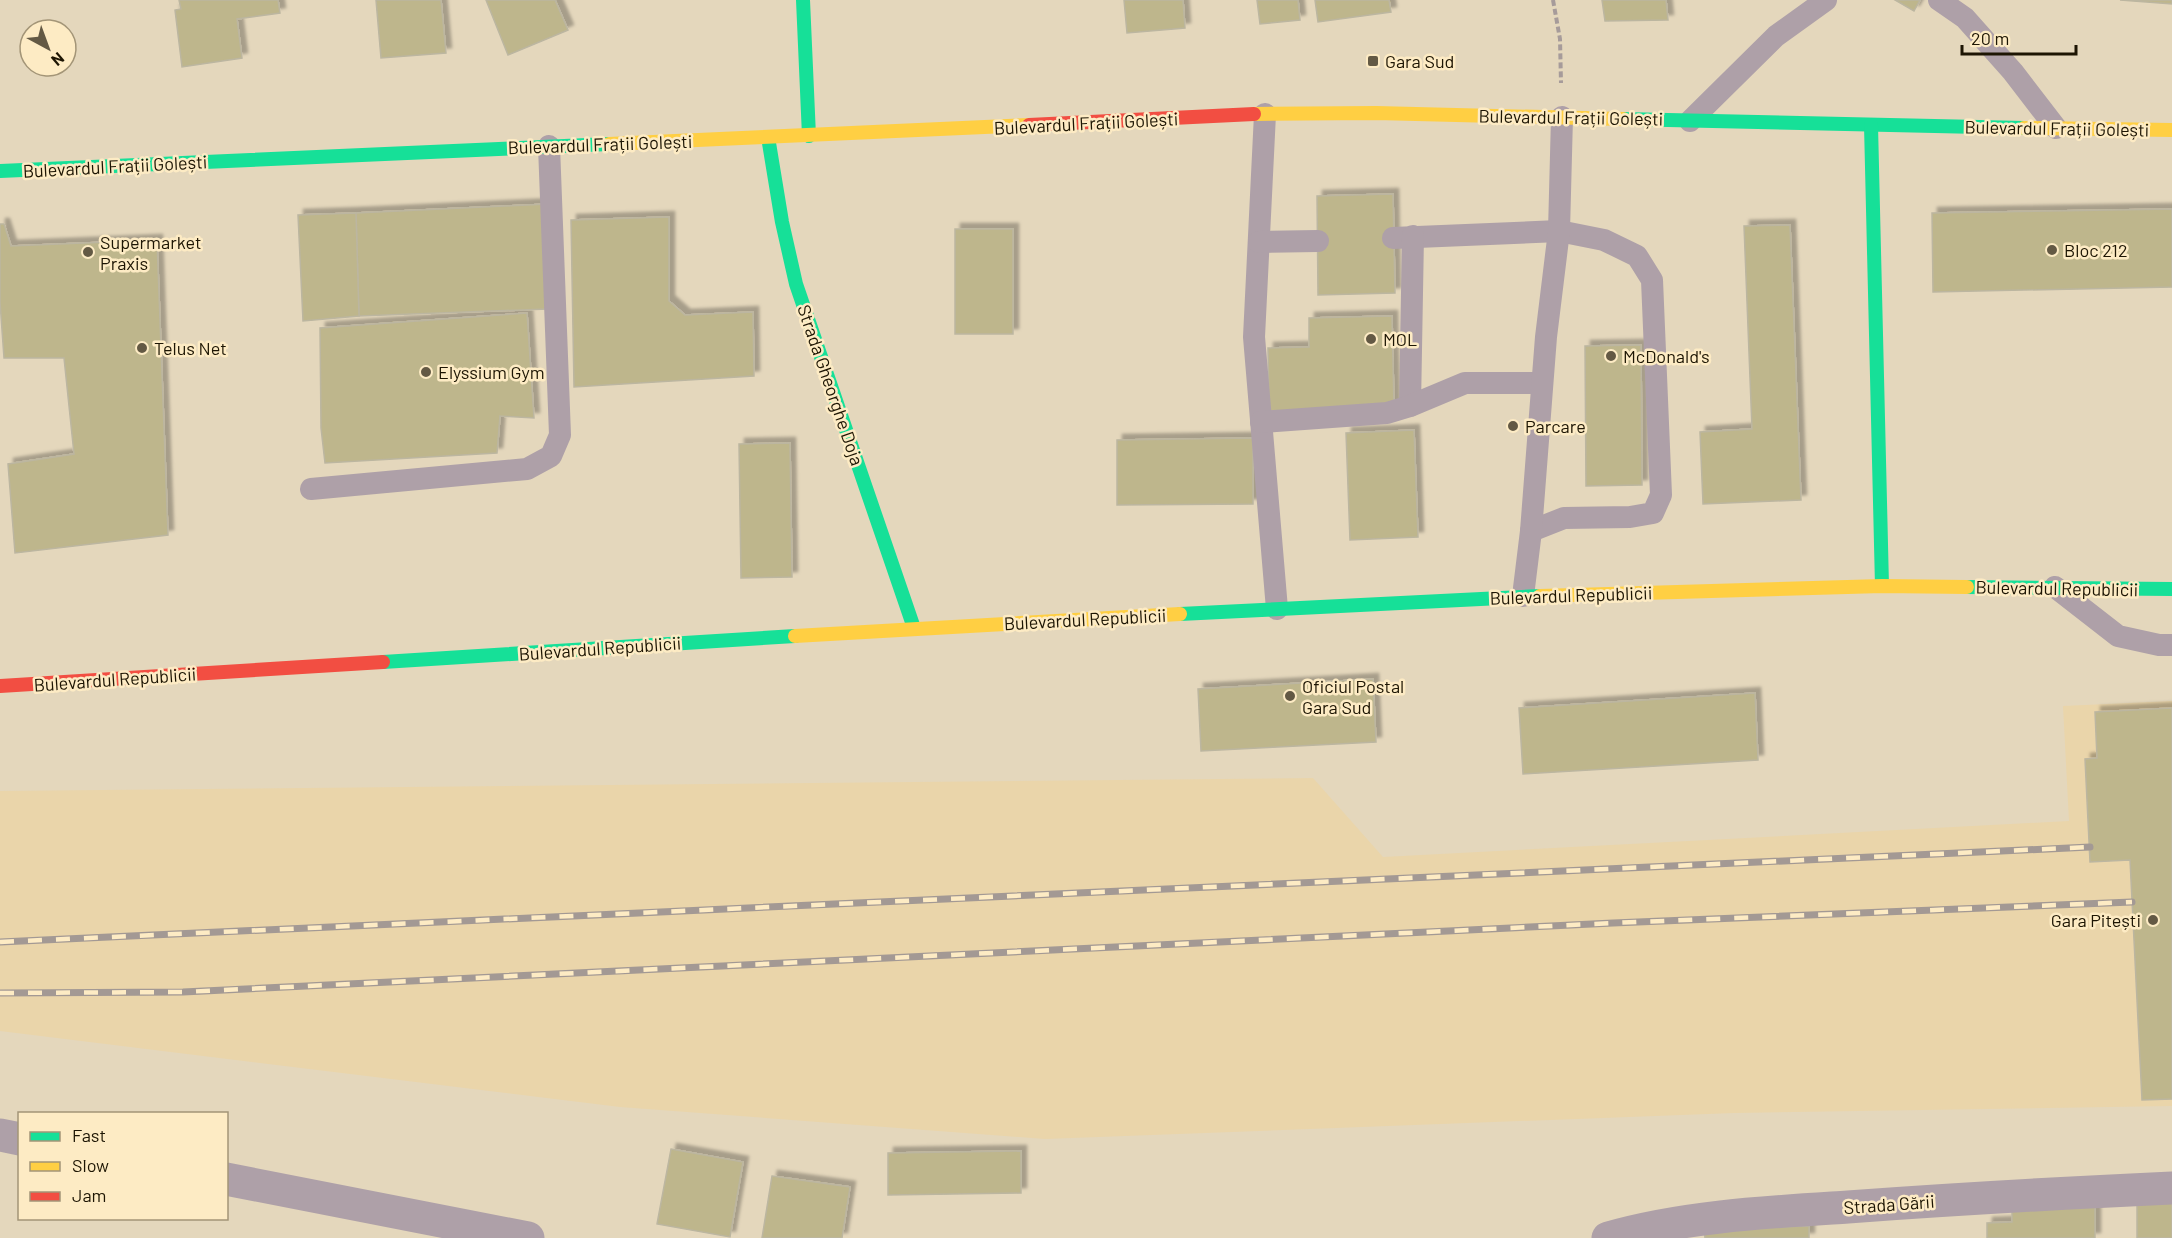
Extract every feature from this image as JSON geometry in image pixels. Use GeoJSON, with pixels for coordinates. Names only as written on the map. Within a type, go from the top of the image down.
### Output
{"type":"FeatureCollection","features":[{"type":"Feature","properties":{"kind":"main road"},"geometry":{"type":"LineString","coordinates":[[803,0],[809,136]]}},
{"type":"Feature","properties":{"kind":"main road","name":"Bulevardul Frații Golești"},"geometry":{"type":"LineString","coordinates":[[0,171],[1265,114],[1376,113],[2172,130]]}},
{"type":"Feature","properties":{"kind":"main road"},"geometry":{"type":"LineString","coordinates":[[1871,125],[1882,586]]}},
{"type":"Feature","properties":{"kind":"main road","name":"Strada Gheorghe Doja"},"geometry":{"type":"LineString","coordinates":[[768,137],[782,222],[796,284],[914,628]]}},
{"type":"Feature","properties":{"kind":"main road","name":"Bulevardul Republicii"},"geometry":{"type":"LineString","coordinates":[[0,686],[914,628],[1523,596],[1882,586],[2172,589]]}},
{"type":"Feature","properties":{"kind":"street"},"geometry":{"type":"LineString","coordinates":[[0,1136],[18,1139]]}},
{"type":"Feature","properties":{"kind":"street"},"geometry":{"type":"LineString","coordinates":[[228,1179],[528,1238]]}},
{"type":"Feature","properties":{"kind":"street","name":"Strada Gării"},"geometry":{"type":"LineString","coordinates":[[1624,1236],[1743,1214],[2019,1194],[2172,1188]]}},
{"type":"Feature","properties":{"kind":"lane"},"geometry":{"type":"LineString","coordinates":[[1690,121],[1776,36],[1826,0]]}},
{"type":"Feature","properties":{"kind":"lane"},"geometry":{"type":"LineString","coordinates":[[1939,0],[1965,18],[2013,72],[2055,128]]}},
{"type":"Feature","properties":{"kind":"lane"},"geometry":{"type":"LineString","coordinates":[[1265,114],[1254,337],[1277,609]]}},
{"type":"Feature","properties":{"kind":"lane"},"geometry":{"type":"LineString","coordinates":[[1523,596],[1531,531],[1546,337],[1559,231],[1562,117]]}},
{"type":"Feature","properties":{"kind":"lane"},"geometry":{"type":"LineString","coordinates":[[311,489],[527,469],[551,456],[560,435],[549,146]]}},
{"type":"Feature","properties":{"kind":"lane"},"geometry":{"type":"LineString","coordinates":[[1410,406],[1403,237],[1559,231],[1604,240],[1637,256],[1652,280],[1661,495],[1653,513],[1630,518],[1564,518],[1531,531]]}},
{"type":"Feature","properties":{"kind":"lane"},"geometry":{"type":"LineString","coordinates":[[1259,242],[1317,241]]}},
{"type":"Feature","properties":{"kind":"lane"},"geometry":{"type":"LineString","coordinates":[[1261,422],[1387,413],[1465,383],[1542,383]]}},
{"type":"Feature","properties":{"kind":"lane"},"geometry":{"type":"LineString","coordinates":[[2055,588],[2118,636],[2159,645],[2172,645]]}},
{"type":"Feature","properties":{"kind":"path"},"geometry":{"type":"LineString","coordinates":[[1553,0],[1560,39],[1562,117]]}},
{"type":"Feature","properties":{"kind":"shaded area"},"geometry":{"type":"Polygon","coordinates":[[[2172,701],[2172,1106],[1734,1113],[1045,1139],[620,1107],[0,1031],[0,791],[1313,778],[1383,857],[2069,821],[2063,706],[2172,701]]]}},
{"type":"Feature","properties":{"kind":"building"},"geometry":{"type":"Polygon","coordinates":[[[179,0],[278,0],[280,13],[237,19],[242,58],[182,67],[175,10],[181,9],[179,0]]]}},
{"type":"Feature","properties":{"kind":"building"},"geometry":{"type":"Polygon","coordinates":[[[376,0],[441,0],[446,53],[381,58],[376,0]]]}},
{"type":"Feature","properties":{"kind":"building"},"geometry":{"type":"Polygon","coordinates":[[[486,0],[555,0],[568,30],[508,55],[486,0]]]}},
{"type":"Feature","properties":{"kind":"building"},"geometry":{"type":"Polygon","coordinates":[[[1124,0],[1183,0],[1185,28],[1127,33],[1124,0]]]}},
{"type":"Feature","properties":{"kind":"building"},"geometry":{"type":"Polygon","coordinates":[[[1257,0],[1298,0],[1300,20],[1260,24],[1257,0]]]}},
{"type":"Feature","properties":{"kind":"building"},"geometry":{"type":"Polygon","coordinates":[[[1315,0],[1389,0],[1391,12],[1318,22],[1315,0]]]}},
{"type":"Feature","properties":{"kind":"building"},"geometry":{"type":"Polygon","coordinates":[[[1602,0],[1666,0],[1668,20],[1605,21],[1602,0]]]}},
{"type":"Feature","properties":{"kind":"building"},"geometry":{"type":"Polygon","coordinates":[[[1895,0],[1920,0],[1914,11],[1895,0]]]}},
{"type":"Feature","properties":{"kind":"building"},"geometry":{"type":"Polygon","coordinates":[[[2120,0],[2172,0],[2172,4],[2120,0]]]}},
{"type":"Feature","properties":{"kind":"building"},"geometry":{"type":"Polygon","coordinates":[[[1393,194],[1395,293],[1318,295],[1317,196],[1393,194]]]}},
{"type":"Feature","properties":{"kind":"building"},"geometry":{"type":"Polygon","coordinates":[[[548,204],[547,309],[359,316],[356,213],[548,204]]]}},
{"type":"Feature","properties":{"kind":"building","name":"Bloc 212"},"geometry":{"type":"Polygon","coordinates":[[[2172,209],[2172,287],[1933,292],[1932,213],[2172,209]]]}},
{"type":"Feature","properties":{"kind":"building"},"geometry":{"type":"Polygon","coordinates":[[[356,213],[359,316],[303,321],[298,215],[356,213]]]}},
{"type":"Feature","properties":{"kind":"building"},"geometry":{"type":"Polygon","coordinates":[[[669,217],[669,301],[685,315],[753,312],[754,376],[574,387],[571,220],[669,217]]]}},
{"type":"Feature","properties":{"kind":"building"},"geometry":{"type":"Polygon","coordinates":[[[0,224],[4,224],[11,246],[157,240],[168,535],[15,553],[8,464],[74,454],[64,358],[4,358],[0,302],[0,224]]]}},
{"type":"Feature","properties":{"kind":"building"},"geometry":{"type":"Polygon","coordinates":[[[1790,225],[1801,500],[1703,504],[1700,432],[1752,429],[1744,226],[1790,225]]]}},
{"type":"Feature","properties":{"kind":"building"},"geometry":{"type":"Polygon","coordinates":[[[955,229],[1013,229],[1013,334],[955,334],[955,229]]]}},
{"type":"Feature","properties":{"kind":"building","name":"Elyssium Gym"},"geometry":{"type":"Polygon","coordinates":[[[527,313],[534,418],[500,416],[497,453],[325,463],[321,428],[320,328],[527,313]]]}},
{"type":"Feature","properties":{"kind":"building"},"geometry":{"type":"Polygon","coordinates":[[[1392,316],[1394,408],[1269,411],[1268,348],[1309,347],[1309,318],[1392,316]]]}},
{"type":"Feature","properties":{"kind":"building"},"geometry":{"type":"Polygon","coordinates":[[[1641,345],[1642,485],[1586,486],[1585,346],[1641,345]]]}},
{"type":"Feature","properties":{"kind":"building"},"geometry":{"type":"Polygon","coordinates":[[[1414,430],[1418,537],[1350,540],[1346,433],[1414,430]]]}},
{"type":"Feature","properties":{"kind":"building"},"geometry":{"type":"Polygon","coordinates":[[[1253,438],[1253,504],[1117,505],[1117,440],[1253,438]]]}},
{"type":"Feature","properties":{"kind":"building"},"geometry":{"type":"Polygon","coordinates":[[[790,443],[792,577],[741,578],[739,444],[790,443]]]}},
{"type":"Feature","properties":{"kind":"building"},"geometry":{"type":"Polygon","coordinates":[[[1373,679],[1376,742],[1201,751],[1198,689],[1373,679]]]}},
{"type":"Feature","properties":{"kind":"building"},"geometry":{"type":"Polygon","coordinates":[[[1755,693],[1758,760],[1523,774],[1519,708],[1755,693]]]}},
{"type":"Feature","properties":{"kind":"building","name":"Gara Pitești"},"geometry":{"type":"Polygon","coordinates":[[[2172,708],[2172,1099],[2142,1100],[2130,860],[2090,862],[2085,759],[2097,758],[2095,712],[2172,708]]]}},
{"type":"Feature","properties":{"kind":"building"},"geometry":{"type":"Polygon","coordinates":[[[671,1149],[743,1162],[730,1237],[657,1224],[671,1149]]]}},
{"type":"Feature","properties":{"kind":"building"},"geometry":{"type":"Polygon","coordinates":[[[1021,1151],[1021,1193],[888,1195],[888,1153],[1021,1151]]]}},
{"type":"Feature","properties":{"kind":"building"},"geometry":{"type":"Polygon","coordinates":[[[772,1176],[850,1187],[842,1238],[762,1238],[772,1176]]]}},
{"type":"Feature","properties":{"kind":"building"},"geometry":{"type":"Polygon","coordinates":[[[2137,1201],[2172,1201],[2172,1238],[2137,1238],[2137,1201]]]}},
{"type":"Feature","properties":{"kind":"building"},"geometry":{"type":"Polygon","coordinates":[[[2012,1205],[2095,1205],[2095,1238],[1987,1238],[1987,1223],[2012,1222],[2012,1205]]]}},
{"type":"Feature","properties":{"kind":"building"},"geometry":{"type":"Polygon","coordinates":[[[1809,1226],[1809,1238],[1705,1238],[1704,1229],[1809,1226]]]}},
{"type":"Feature","properties":{"kind":"railway"},"geometry":{"type":"LineString","coordinates":[[0,942],[2090,847]]}},
{"type":"Feature","properties":{"kind":"railway"},"geometry":{"type":"LineString","coordinates":[[0,993],[183,992],[1613,923],[2132,902]]}},
{"type":"Feature","properties":{"kind":"traffic: fast"},"geometry":{"type":"LineString","coordinates":[[803,0],[809,136]]}},
{"type":"Feature","properties":{"kind":"traffic: fast"},"geometry":{"type":"LineString","coordinates":[[1623,119],[2024,128]]}},
{"type":"Feature","properties":{"kind":"traffic: fast"},"geometry":{"type":"LineString","coordinates":[[1871,125],[1882,586]]}},
{"type":"Feature","properties":{"kind":"traffic: fast"},"geometry":{"type":"LineString","coordinates":[[768,137],[782,222],[796,284],[914,628]]}},
{"type":"Feature","properties":{"kind":"traffic: fast"},"geometry":{"type":"LineString","coordinates":[[0,171],[609,144]]}},
{"type":"Feature","properties":{"kind":"traffic: fast"},"geometry":{"type":"LineString","coordinates":[[1967,587],[2172,589]]}},
{"type":"Feature","properties":{"kind":"traffic: fast"},"geometry":{"type":"LineString","coordinates":[[1180,614],[1540,596]]}},
{"type":"Feature","properties":{"kind":"traffic: fast"},"geometry":{"type":"LineString","coordinates":[[383,662],[795,636]]}},
{"type":"Feature","properties":{"kind":"traffic: slow"},"geometry":{"type":"LineString","coordinates":[[1254,114],[1376,113],[1623,119]]}},
{"type":"Feature","properties":{"kind":"traffic: slow"},"geometry":{"type":"LineString","coordinates":[[609,144],[1029,125]]}},
{"type":"Feature","properties":{"kind":"traffic: slow"},"geometry":{"type":"LineString","coordinates":[[2024,128],[2172,130]]}},
{"type":"Feature","properties":{"kind":"traffic: slow"},"geometry":{"type":"LineString","coordinates":[[1540,596],[1882,586],[1967,587]]}},
{"type":"Feature","properties":{"kind":"traffic: slow"},"geometry":{"type":"LineString","coordinates":[[795,636],[1180,614]]}},
{"type":"Feature","properties":{"kind":"traffic: jam"},"geometry":{"type":"LineString","coordinates":[[1029,125],[1254,114]]}},
{"type":"Feature","properties":{"kind":"traffic: jam"},"geometry":{"type":"LineString","coordinates":[[0,686],[383,662]]}},
{"type":"Feature","properties":{"kind":"place","name":"Gara Sud"},"geometry":{"type":"Point","coordinates":[1373,61]}},
{"type":"Feature","properties":{"kind":"place","name":"Bloc 212"},"geometry":{"type":"Point","coordinates":[2052,250]}},
{"type":"Feature","properties":{"kind":"place","name":"Supermarket Praxis"},"geometry":{"type":"Point","coordinates":[88,252]}},
{"type":"Feature","properties":{"kind":"place","name":"MOL"},"geometry":{"type":"Point","coordinates":[1371,339]}},
{"type":"Feature","properties":{"kind":"place","name":"Telus Net"},"geometry":{"type":"Point","coordinates":[142,348]}},
{"type":"Feature","properties":{"kind":"place","name":"McDonald's"},"geometry":{"type":"Point","coordinates":[1611,356]}},
{"type":"Feature","properties":{"kind":"place","name":"Elyssium Gym"},"geometry":{"type":"Point","coordinates":[426,372]}},
{"type":"Feature","properties":{"kind":"place","name":"Parcare"},"geometry":{"type":"Point","coordinates":[1513,426]}},
{"type":"Feature","properties":{"kind":"place","name":"Oficiul Postal Gara Sud"},"geometry":{"type":"Point","coordinates":[1290,696]}},
{"type":"Feature","properties":{"kind":"place","name":"Gara Pitești"},"geometry":{"type":"Point","coordinates":[2153,920]}}]}
